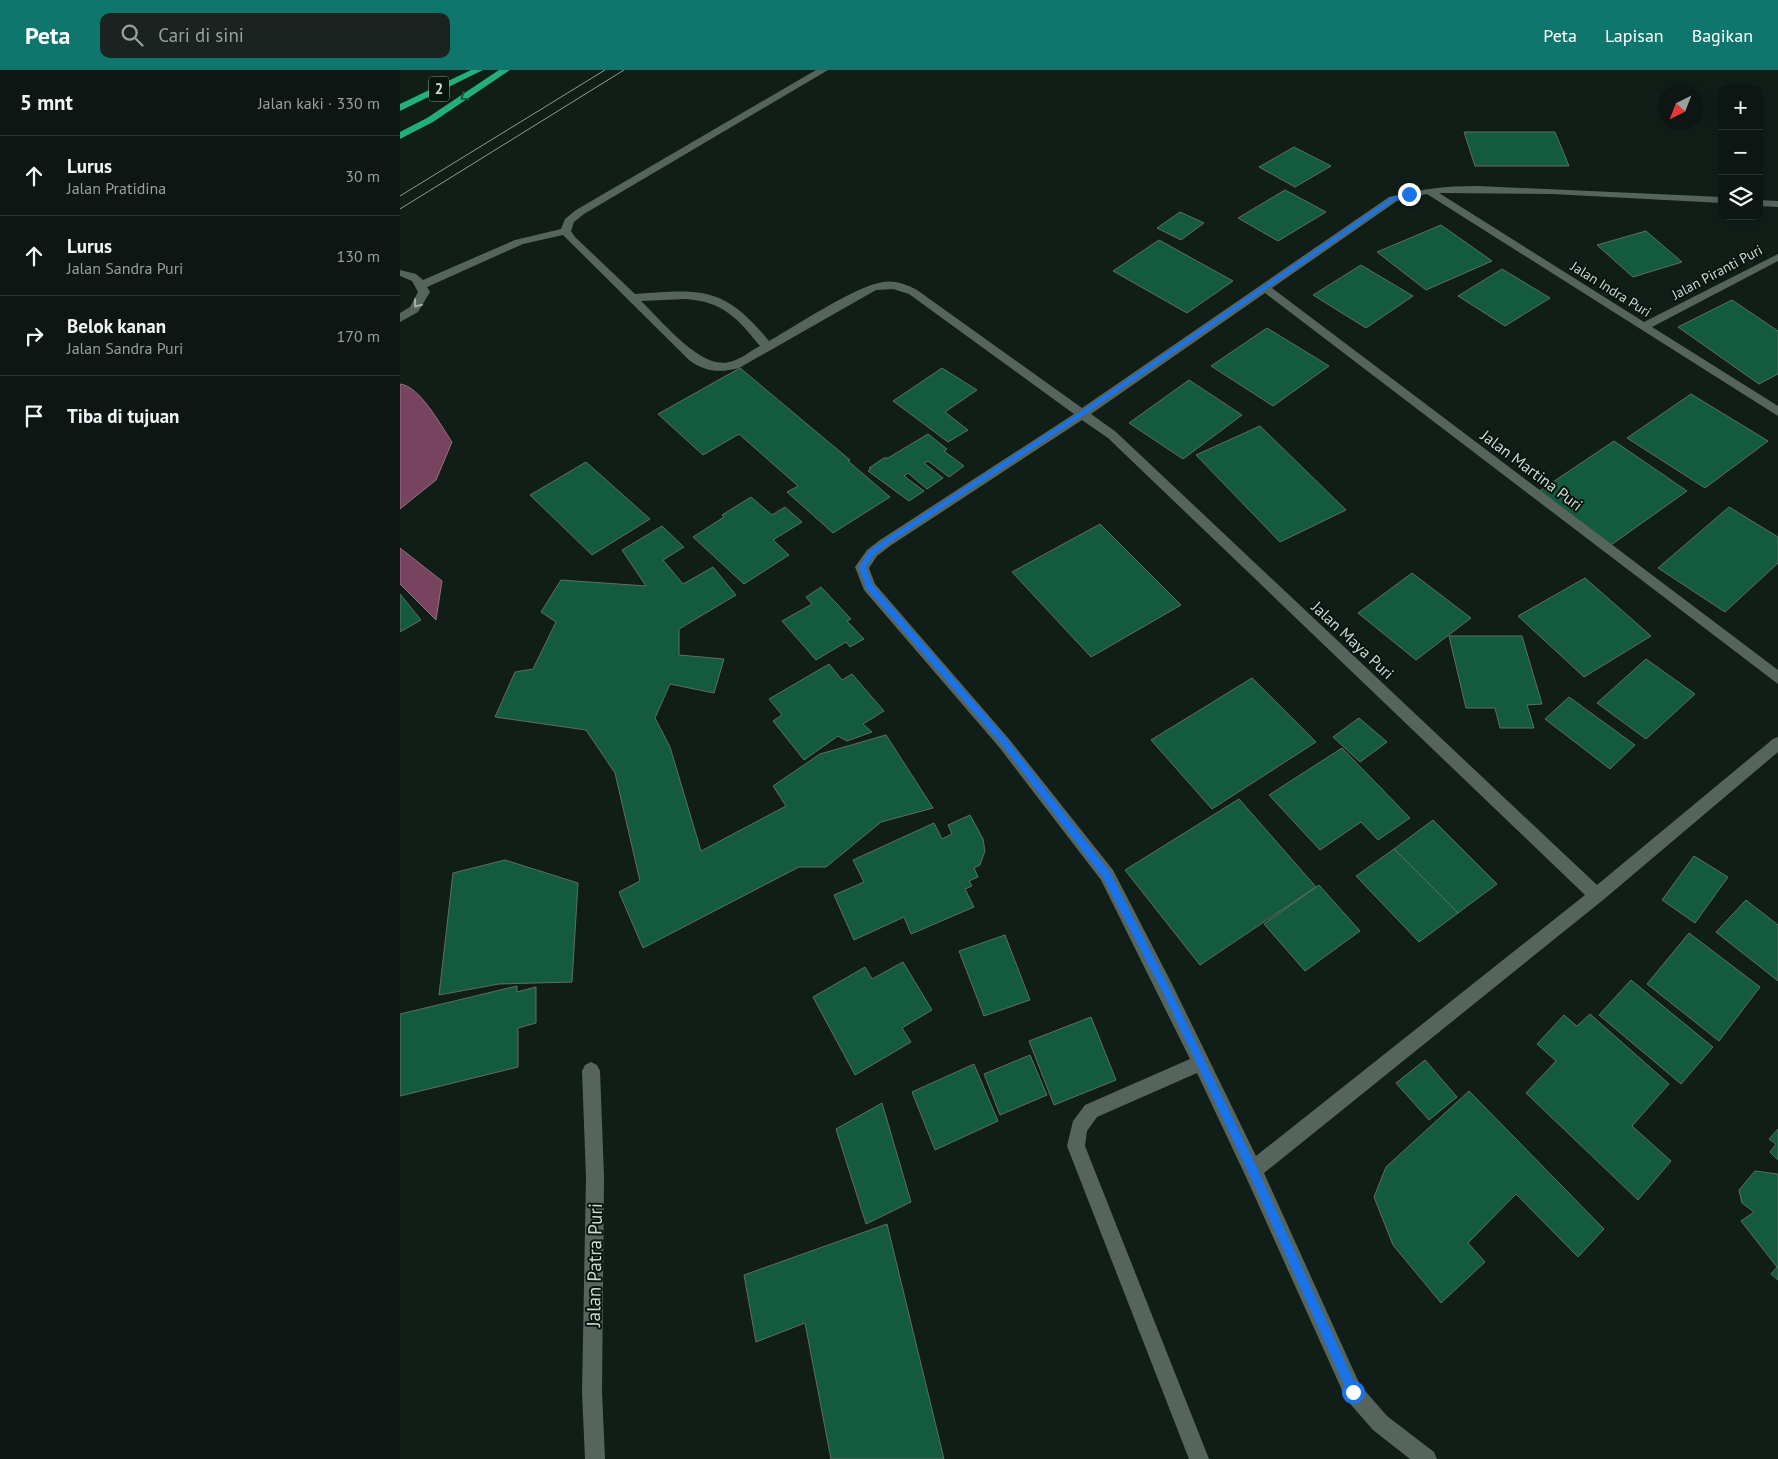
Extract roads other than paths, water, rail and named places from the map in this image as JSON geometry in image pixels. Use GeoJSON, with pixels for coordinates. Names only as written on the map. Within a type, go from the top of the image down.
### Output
{"type":"FeatureCollection","features":[{"type":"Feature","properties":{"kind":"highway","name":"2"},"geometry":{"type":"LineString","coordinates":[[400,108],[478,70]]}},
{"type":"Feature","properties":{"kind":"highway"},"geometry":{"type":"LineString","coordinates":[[400,136],[430,120],[505,70]]}},
{"type":"Feature","properties":{"kind":"street"},"geometry":{"type":"LineString","coordinates":[[422,285],[518,242],[566,231],[570,221],[580,212],[823,70]]}},
{"type":"Feature","properties":{"kind":"street"},"geometry":{"type":"LineString","coordinates":[[1427,1459],[1380,1423],[1353,1392],[1252,1170],[1166,990],[1106,875],[1004,743],[869,586],[862,567],[872,553],[885,542],[1082,414],[1393,199],[1429,191],[1472,189],[1596,192],[1718,200]]}},
{"type":"Feature","properties":{"kind":"street","name":"Jalan Indra Puri"},"geometry":{"type":"LineString","coordinates":[[1429,191],[1778,412]]}},
{"type":"Feature","properties":{"kind":"street"},"geometry":{"type":"LineString","coordinates":[[1763,202],[1778,204]]}},
{"type":"Feature","properties":{"kind":"street","name":"Jalan Maya Puri"},"geometry":{"type":"LineString","coordinates":[[566,231],[571,239],[693,357],[711,368],[722,369],[734,365],[872,288],[887,284],[898,284],[913,292],[1119,442],[1597,895]]}},
{"type":"Feature","properties":{"kind":"street","name":"Jalan Piranti Puri"},"geometry":{"type":"LineString","coordinates":[[1644,327],[1778,257]]}},
{"type":"Feature","properties":{"kind":"street"},"geometry":{"type":"LineString","coordinates":[[400,274],[416,278],[422,285],[424,292],[421,301],[414,309],[400,318]]}},
{"type":"Feature","properties":{"kind":"street","name":"Jalan Martina Puri"},"geometry":{"type":"LineString","coordinates":[[1266,288],[1778,678]]}},
{"type":"Feature","properties":{"kind":"street"},"geometry":{"type":"LineString","coordinates":[[632,298],[668,296],[710,298],[736,311],[767,347]]}},
{"type":"Feature","properties":{"kind":"street"},"geometry":{"type":"LineString","coordinates":[[1252,1170],[1597,895],[1778,743]]}},
{"type":"Feature","properties":{"kind":"street"},"geometry":{"type":"LineString","coordinates":[[1199,1459],[1076,1146],[1079,1127],[1091,1111],[1200,1063]]}},
{"type":"Feature","properties":{"kind":"street","name":"Jalan Patra Puri"},"geometry":{"type":"LineString","coordinates":[[592,1071],[595,1177],[592,1392],[595,1459]]}},
{"type":"Feature","properties":{"kind":"tram line"},"geometry":{"type":"LineString","coordinates":[[400,196],[605,70]]}},
{"type":"Feature","properties":{"kind":"tram line"},"geometry":{"type":"LineString","coordinates":[[400,209],[624,70]]}}]}
